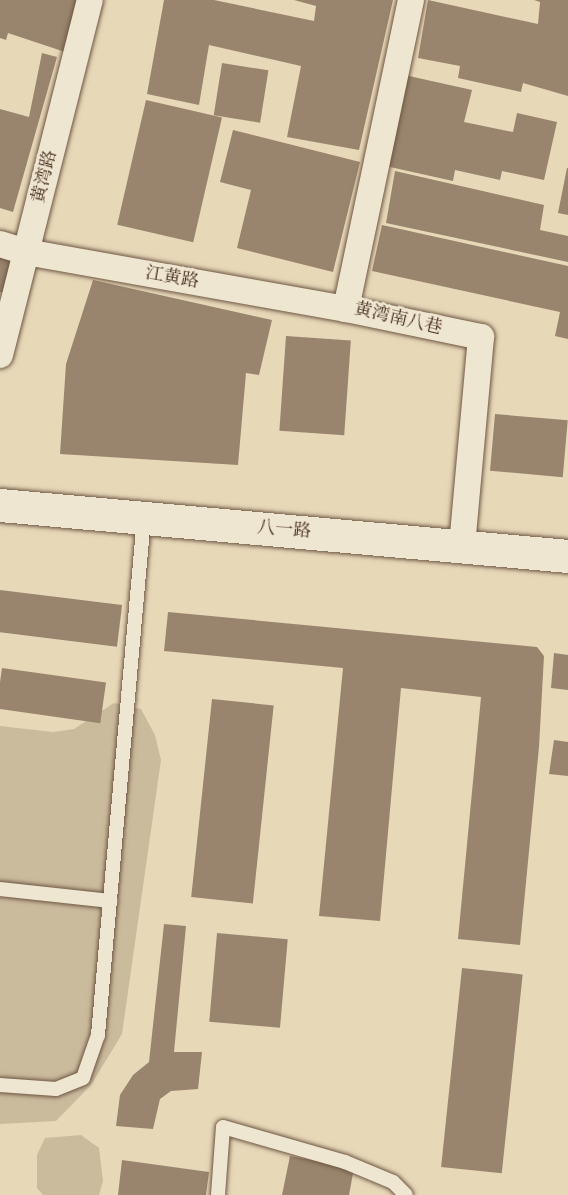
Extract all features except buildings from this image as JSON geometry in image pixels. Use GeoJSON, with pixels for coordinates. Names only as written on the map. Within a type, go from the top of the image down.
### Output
{"type":"FeatureCollection","features":[{"type":"Feature","properties":{"kind":"street","name":"黄湾路"},"geometry":{"type":"LineString","coordinates":[[0,355],[90,0]]}},
{"type":"Feature","properties":{"kind":"street","name":"黄湾南八巷"},"geometry":{"type":"LineString","coordinates":[[411,0],[346,309],[481,337],[462,546]]}},
{"type":"Feature","properties":{"kind":"street","name":"江黄路"},"geometry":{"type":"LineString","coordinates":[[0,244],[26,252],[346,309]]}},
{"type":"Feature","properties":{"kind":"street","name":"八一路"},"geometry":{"type":"LineString","coordinates":[[0,506],[568,556]]}},
{"type":"Feature","properties":{"kind":"lane"},"geometry":{"type":"LineString","coordinates":[[0,1085],[56,1089],[83,1078],[98,1035],[144,518]]}},
{"type":"Feature","properties":{"kind":"lane"},"geometry":{"type":"LineString","coordinates":[[0,889],[110,901]]}},
{"type":"Feature","properties":{"kind":"lane"},"geometry":{"type":"LineString","coordinates":[[218,1195],[223,1126],[345,1162],[393,1182],[406,1195]]}},
{"type":"Feature","properties":{"kind":"shaded area"},"geometry":{"type":"Polygon","coordinates":[[[114,703],[141,709],[155,735],[161,760],[122,1034],[91,1085],[56,1121],[0,1124],[0,726],[53,732],[74,729],[114,703]]]}},
{"type":"Feature","properties":{"kind":"shaded area"},"geometry":{"type":"Polygon","coordinates":[[[81,1135],[99,1148],[103,1181],[99,1195],[43,1195],[37,1188],[37,1155],[45,1138],[81,1135]]]}}]}
